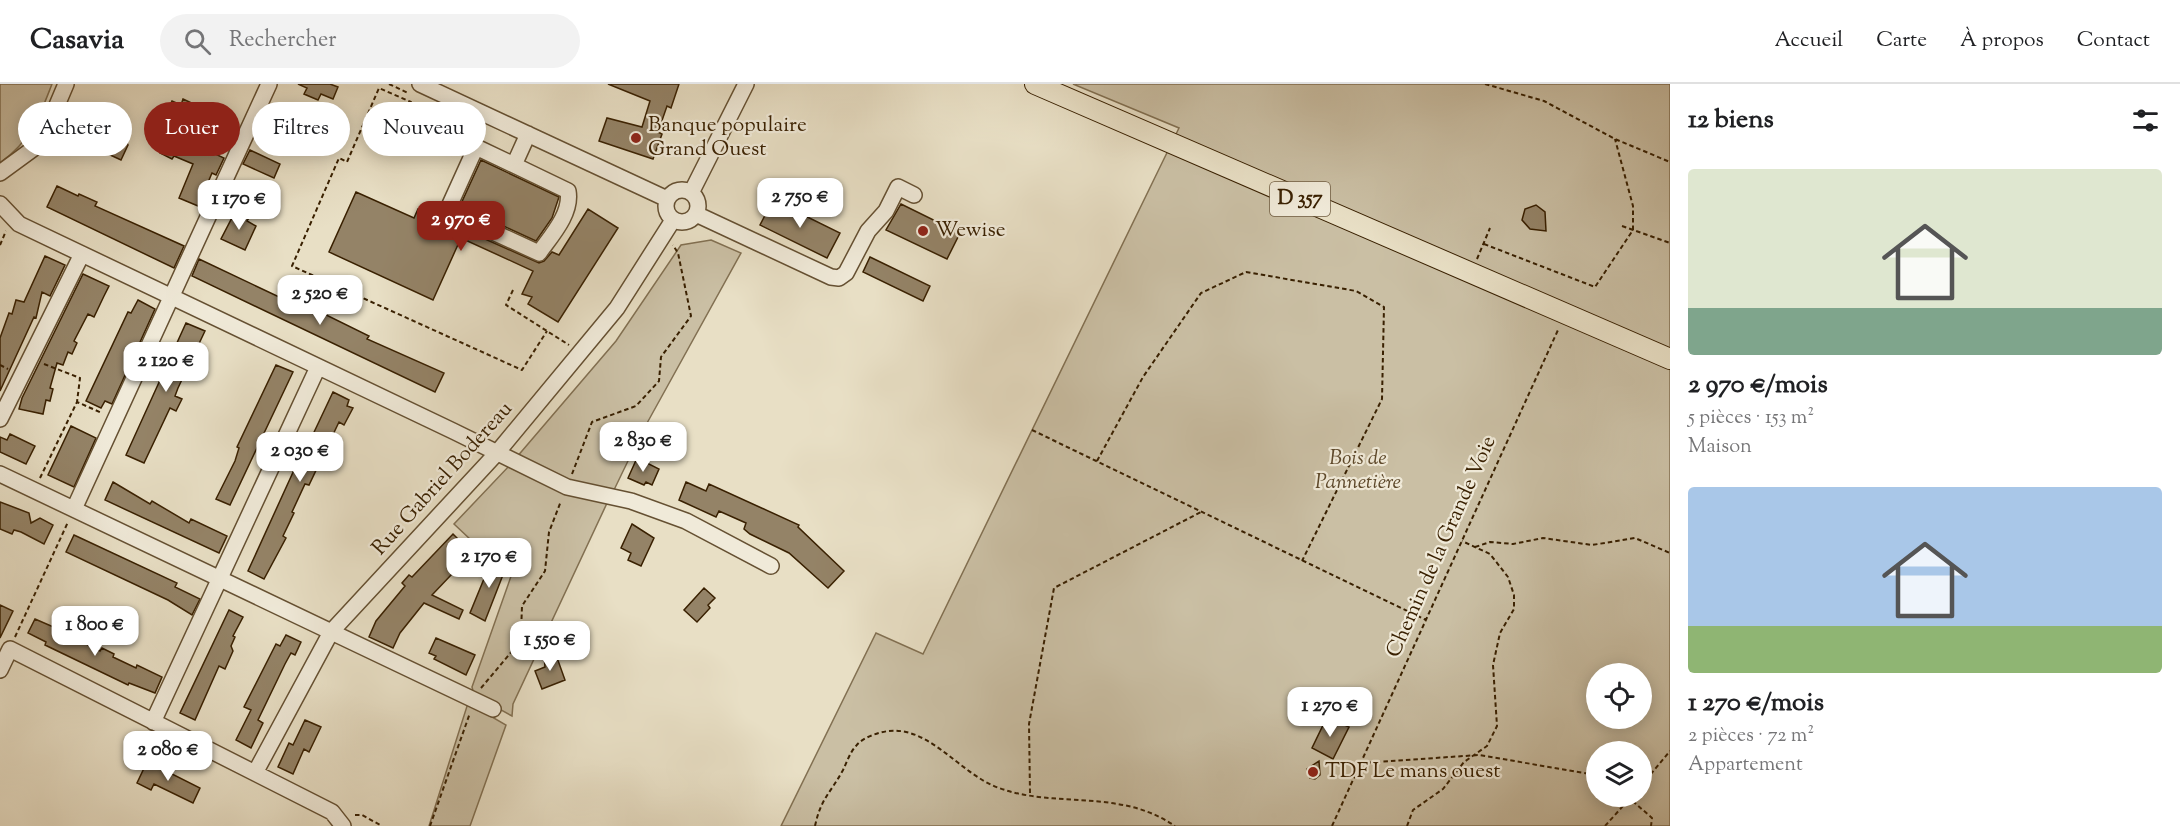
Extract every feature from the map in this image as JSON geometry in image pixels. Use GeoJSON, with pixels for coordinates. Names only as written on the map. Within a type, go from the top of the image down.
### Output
{"type":"FeatureCollection","features":[{"type":"Feature","properties":{"kind":"main road","name":"D 357"},"geometry":{"type":"LineString","coordinates":[[1035,84],[1670,359]]}},
{"type":"Feature","properties":{"kind":"street"},"geometry":{"type":"LineString","coordinates":[[0,173],[41,143],[66,84]]}},
{"type":"Feature","properties":{"kind":"street"},"geometry":{"type":"LineString","coordinates":[[74,509],[269,84]]}},
{"type":"Feature","properties":{"kind":"street"},"geometry":{"type":"LineString","coordinates":[[420,84],[667,200]]}},
{"type":"Feature","properties":{"kind":"street"},"geometry":{"type":"LineString","coordinates":[[691,193],[746,85]]}},
{"type":"Feature","properties":{"kind":"street"},"geometry":{"type":"LineString","coordinates":[[514,165],[528,134]]}},
{"type":"Feature","properties":{"kind":"street"},"geometry":{"type":"LineString","coordinates":[[476,147],[514,165],[568,190],[570,200],[566,210],[539,253],[447,211],[476,147]]}},
{"type":"Feature","properties":{"kind":"street"},"geometry":{"type":"LineString","coordinates":[[696,214],[831,277],[839,278],[846,273],[868,231],[886,211],[898,187],[914,195]]}},
{"type":"Feature","properties":{"kind":"street"},"geometry":{"type":"LineString","coordinates":[[677,191],[691,193],[697,200],[696,214],[684,222],[669,226],[667,200],[677,191]]}},
{"type":"Feature","properties":{"kind":"street"},"geometry":{"type":"LineString","coordinates":[[0,204],[19,224],[496,454],[567,487],[631,501],[686,521],[771,566]]}},
{"type":"Feature","properties":{"kind":"street","name":"Rue Gabriel Bodereau"},"geometry":{"type":"LineString","coordinates":[[255,773],[331,632],[496,454],[617,308],[669,226]]}},
{"type":"Feature","properties":{"kind":"street"},"geometry":{"type":"LineString","coordinates":[[0,419],[82,254]]}},
{"type":"Feature","properties":{"kind":"street"},"geometry":{"type":"LineString","coordinates":[[153,722],[318,367]]}},
{"type":"Feature","properties":{"kind":"street"},"geometry":{"type":"LineString","coordinates":[[0,474],[493,709]]}},
{"type":"Feature","properties":{"kind":"street"},"geometry":{"type":"LineString","coordinates":[[0,670],[10,649],[255,773],[339,820]]}},
{"type":"Feature","properties":{"kind":"path"},"geometry":{"type":"LineString","coordinates":[[1485,84],[1544,101],[1615,139],[1670,162]]}},
{"type":"Feature","properties":{"kind":"path"},"geometry":{"type":"LineString","coordinates":[[1498,84],[1501,89]]}},
{"type":"Feature","properties":{"kind":"path"},"geometry":{"type":"LineString","coordinates":[[373,102],[379,88],[411,102]]}},
{"type":"Feature","properties":{"kind":"path"},"geometry":{"type":"LineString","coordinates":[[362,127],[347,162],[339,158],[292,266],[522,370],[547,331]]}},
{"type":"Feature","properties":{"kind":"path"},"geometry":{"type":"LineString","coordinates":[[1484,244],[1595,287],[1633,230],[1633,206],[1615,139]]}},
{"type":"Feature","properties":{"kind":"path"},"geometry":{"type":"LineString","coordinates":[[430,826],[474,700],[486,679],[513,650],[521,633],[522,606],[545,571],[549,532],[584,448],[592,422],[636,406],[660,381],[661,357],[691,316],[678,253],[669,226]]}},
{"type":"Feature","properties":{"kind":"path"},"geometry":{"type":"LineString","coordinates":[[1622,226],[1670,243]]}},
{"type":"Feature","properties":{"kind":"path"},"geometry":{"type":"LineString","coordinates":[[1471,273],[1490,228]]}},
{"type":"Feature","properties":{"kind":"path"},"geometry":{"type":"LineString","coordinates":[[1097,461],[1143,377],[1202,293],[1246,272],[1356,291],[1384,307],[1382,399],[1302,561]]}},
{"type":"Feature","properties":{"kind":"path"},"geometry":{"type":"LineString","coordinates":[[513,290],[506,305],[571,347]]}},
{"type":"Feature","properties":{"kind":"path","name":"Chemin de la Grande Voie"},"geometry":{"type":"LineString","coordinates":[[1332,826],[1565,313]]}},
{"type":"Feature","properties":{"kind":"path"},"geometry":{"type":"LineString","coordinates":[[30,358],[80,378],[77,402],[35,490]]}},
{"type":"Feature","properties":{"kind":"path"},"geometry":{"type":"LineString","coordinates":[[77,402],[116,418]]}},
{"type":"Feature","properties":{"kind":"path"},"geometry":{"type":"LineString","coordinates":[[1032,430],[1426,620]]}},
{"type":"Feature","properties":{"kind":"path"},"geometry":{"type":"LineString","coordinates":[[10,649],[74,509]]}},
{"type":"Feature","properties":{"kind":"path"},"geometry":{"type":"LineString","coordinates":[[1030,794],[1029,724],[1054,588],[1201,512]]}},
{"type":"Feature","properties":{"kind":"path"},"geometry":{"type":"LineString","coordinates":[[1475,547],[1490,542],[1513,544],[1543,538],[1592,545],[1635,538],[1670,553]]}},
{"type":"Feature","properties":{"kind":"path"},"geometry":{"type":"LineString","coordinates":[[1407,826],[1413,810],[1443,789],[1472,755],[1487,746],[1497,726],[1493,665],[1500,633],[1516,602],[1508,577],[1498,563],[1490,554],[1462,541]]}},
{"type":"Feature","properties":{"kind":"path"},"geometry":{"type":"LineString","coordinates":[[815,826],[819,804],[840,776],[856,745],[871,735],[892,729],[911,732],[927,740],[957,765],[998,788],[1145,808],[1175,826]]}},
{"type":"Feature","properties":{"kind":"path"},"geometry":{"type":"LineString","coordinates":[[1652,773],[1670,751]]}},
{"type":"Feature","properties":{"kind":"path"},"geometry":{"type":"LineString","coordinates":[[1360,763],[1472,755],[1586,773]]}},
{"type":"Feature","properties":{"kind":"path"},"geometry":{"type":"LineString","coordinates":[[1605,826],[1621,807]]}},
{"type":"Feature","properties":{"kind":"path"},"geometry":{"type":"LineString","coordinates":[[1640,807],[1652,818],[1651,826]]}},
{"type":"Feature","properties":{"kind":"path"},"geometry":{"type":"LineString","coordinates":[[339,820],[362,815],[382,826]]}},
{"type":"Feature","properties":{"kind":"green space"},"geometry":{"type":"Polygon","coordinates":[[[0,84],[52,84],[44,102],[18,102],[18,148],[0,163],[0,84]]]}},
{"type":"Feature","properties":{"kind":"green space","name":"Bois de Pannetière"},"geometry":{"type":"Polygon","coordinates":[[[1073,84],[1670,84],[1670,826],[781,826],[876,633],[923,654],[1179,128],[1073,84]]]}},
{"type":"Feature","properties":{"kind":"green space"},"geometry":{"type":"Polygon","coordinates":[[[711,240],[741,253],[641,434],[613,492],[574,483],[516,458],[616,341],[681,245],[711,240]]]}},
{"type":"Feature","properties":{"kind":"green space"},"geometry":{"type":"Polygon","coordinates":[[[509,466],[608,501],[513,704],[512,716],[474,695],[472,687],[515,565],[488,556],[454,524],[509,466]]]}},
{"type":"Feature","properties":{"kind":"green space"},"geometry":{"type":"Polygon","coordinates":[[[468,703],[506,725],[470,826],[429,826],[468,703]]]}},
{"type":"Feature","properties":{"kind":"building"},"geometry":{"type":"Polygon","coordinates":[[[298,84],[330,84],[338,87],[333,99],[321,94],[318,100],[304,94],[307,88],[298,84]]]}},
{"type":"Feature","properties":{"kind":"building"},"geometry":{"type":"Polygon","coordinates":[[[608,84],[679,84],[671,108],[667,106],[658,132],[662,134],[653,159],[599,141],[607,118],[642,127],[650,101],[608,84]]]}},
{"type":"Feature","properties":{"kind":"building"},"geometry":{"type":"Polygon","coordinates":[[[250,150],[252,156],[263,156],[280,164],[274,178],[243,164],[250,150]]]}},
{"type":"Feature","properties":{"kind":"building"},"geometry":{"type":"Polygon","coordinates":[[[174,156],[220,156],[224,158],[216,175],[212,173],[198,206],[179,198],[193,164],[174,156]]]}},
{"type":"Feature","properties":{"kind":"building"},"geometry":{"type":"Polygon","coordinates":[[[481,160],[559,197],[552,218],[536,241],[460,206],[481,160]]]}},
{"type":"Feature","properties":{"kind":"building"},"geometry":{"type":"Polygon","coordinates":[[[57,186],[97,202],[95,206],[184,246],[174,268],[47,207],[57,186]]]}},
{"type":"Feature","properties":{"kind":"building"},"geometry":{"type":"Polygon","coordinates":[[[356,192],[414,218],[418,209],[539,263],[552,252],[559,255],[588,209],[618,228],[558,322],[528,304],[532,297],[522,294],[533,271],[461,238],[433,300],[329,252],[356,192]]]}},
{"type":"Feature","properties":{"kind":"building"},"geometry":{"type":"Polygon","coordinates":[[[773,200],[840,233],[827,258],[760,225],[773,200]]]}},
{"type":"Feature","properties":{"kind":"building","name":"Wewise"},"geometry":{"type":"Polygon","coordinates":[[[901,204],[960,233],[947,259],[886,230],[901,204]]]}},
{"type":"Feature","properties":{"kind":"building"},"geometry":{"type":"Polygon","coordinates":[[[1536,205],[1545,212],[1546,231],[1530,229],[1522,220],[1525,209],[1536,205]]]}},
{"type":"Feature","properties":{"kind":"building"},"geometry":{"type":"Polygon","coordinates":[[[236,210],[250,216],[247,221],[256,226],[245,250],[221,239],[236,210]]]}},
{"type":"Feature","properties":{"kind":"building"},"geometry":{"type":"Polygon","coordinates":[[[45,256],[65,265],[50,296],[42,292],[36,318],[34,317],[0,391],[0,338],[16,300],[24,302],[45,256]]]}},
{"type":"Feature","properties":{"kind":"building"},"geometry":{"type":"Polygon","coordinates":[[[870,257],[930,286],[923,301],[863,272],[870,257]]]}},
{"type":"Feature","properties":{"kind":"building"},"geometry":{"type":"Polygon","coordinates":[[[199,259],[296,305],[298,301],[369,336],[367,339],[444,373],[435,392],[192,276],[199,259]]]}},
{"type":"Feature","properties":{"kind":"building"},"geometry":{"type":"Polygon","coordinates":[[[83,274],[109,286],[94,317],[88,314],[74,341],[77,343],[72,354],[68,352],[63,365],[57,363],[50,388],[53,389],[50,401],[46,400],[43,414],[19,409],[22,398],[83,274]]]}},
{"type":"Feature","properties":{"kind":"building"},"geometry":{"type":"Polygon","coordinates":[[[138,300],[155,309],[112,404],[105,401],[101,408],[86,401],[128,312],[131,313],[138,300]]]}},
{"type":"Feature","properties":{"kind":"building"},"geometry":{"type":"Polygon","coordinates":[[[186,323],[205,331],[175,396],[182,399],[176,411],[170,408],[144,463],[126,455],[186,323]]]}},
{"type":"Feature","properties":{"kind":"building"},"geometry":{"type":"Polygon","coordinates":[[[276,365],[293,372],[230,505],[216,499],[235,461],[239,448],[237,447],[276,365]]]}},
{"type":"Feature","properties":{"kind":"building"},"geometry":{"type":"Polygon","coordinates":[[[333,392],[349,400],[347,406],[353,408],[344,425],[339,422],[309,485],[305,484],[283,536],[286,538],[264,579],[248,571],[305,446],[307,447],[333,392]]]}},
{"type":"Feature","properties":{"kind":"building"},"geometry":{"type":"Polygon","coordinates":[[[71,426],[96,438],[74,487],[48,475],[71,426]]]}},
{"type":"Feature","properties":{"kind":"building"},"geometry":{"type":"Polygon","coordinates":[[[10,434],[35,446],[26,464],[0,452],[0,437],[7,440],[10,434]]]}},
{"type":"Feature","properties":{"kind":"building"},"geometry":{"type":"Polygon","coordinates":[[[637,458],[659,469],[652,485],[646,482],[644,485],[628,478],[637,458]]]}},
{"type":"Feature","properties":{"kind":"building"},"geometry":{"type":"Polygon","coordinates":[[[113,482],[189,523],[191,519],[227,536],[219,553],[105,500],[113,482]]]}},
{"type":"Feature","properties":{"kind":"building"},"geometry":{"type":"Polygon","coordinates":[[[686,482],[706,491],[709,484],[799,525],[798,527],[844,571],[828,588],[789,553],[750,534],[744,529],[746,523],[719,511],[716,517],[679,500],[686,482]]]}},
{"type":"Feature","properties":{"kind":"building"},"geometry":{"type":"Polygon","coordinates":[[[0,502],[29,513],[31,523],[40,518],[53,525],[44,544],[21,532],[14,530],[12,534],[0,529],[0,502]]]}},
{"type":"Feature","properties":{"kind":"building"},"geometry":{"type":"Polygon","coordinates":[[[632,524],[654,538],[641,566],[628,560],[631,553],[621,548],[632,524]]]}},
{"type":"Feature","properties":{"kind":"building"},"geometry":{"type":"Polygon","coordinates":[[[453,534],[472,553],[432,595],[463,610],[459,619],[424,603],[400,633],[393,648],[369,637],[376,621],[405,586],[402,583],[409,575],[412,577],[453,534]]]}},
{"type":"Feature","properties":{"kind":"building"},"geometry":{"type":"Polygon","coordinates":[[[74,535],[177,583],[175,587],[200,599],[192,615],[168,600],[66,552],[74,535]]]}},
{"type":"Feature","properties":{"kind":"building"},"geometry":{"type":"Polygon","coordinates":[[[493,557],[508,562],[485,621],[470,613],[493,557]]]}},
{"type":"Feature","properties":{"kind":"building"},"geometry":{"type":"Polygon","coordinates":[[[704,588],[715,598],[708,605],[710,608],[697,622],[684,610],[704,588]]]}},
{"type":"Feature","properties":{"kind":"building"},"geometry":{"type":"Polygon","coordinates":[[[0,605],[13,611],[0,638],[0,605]]]}},
{"type":"Feature","properties":{"kind":"building"},"geometry":{"type":"Polygon","coordinates":[[[229,610],[243,617],[233,636],[235,637],[231,646],[233,651],[225,669],[219,666],[195,720],[180,713],[229,610]]]}},
{"type":"Feature","properties":{"kind":"building"},"geometry":{"type":"Polygon","coordinates":[[[35,619],[79,638],[78,640],[100,651],[102,648],[114,654],[113,657],[136,668],[137,665],[162,677],[155,693],[129,683],[128,685],[45,645],[46,642],[28,633],[35,619]]]}},
{"type":"Feature","properties":{"kind":"building"},"geometry":{"type":"Polygon","coordinates":[[[286,635],[301,642],[295,655],[291,653],[258,720],[263,723],[251,748],[236,740],[251,710],[244,707],[276,644],[280,646],[286,635]]]}},
{"type":"Feature","properties":{"kind":"building"},"geometry":{"type":"Polygon","coordinates":[[[436,638],[475,655],[466,675],[434,659],[436,656],[429,653],[436,638]]]}},
{"type":"Feature","properties":{"kind":"building"},"geometry":{"type":"Polygon","coordinates":[[[555,652],[565,680],[542,689],[535,671],[545,667],[544,656],[555,652]]]}},
{"type":"Feature","properties":{"kind":"building"},"geometry":{"type":"Polygon","coordinates":[[[1327,717],[1349,727],[1333,759],[1312,748],[1327,717]]]}},
{"type":"Feature","properties":{"kind":"building"},"geometry":{"type":"Polygon","coordinates":[[[305,720],[321,727],[309,752],[304,749],[293,774],[278,767],[289,743],[293,745],[305,720]]]}},
{"type":"Feature","properties":{"kind":"building"},"geometry":{"type":"Polygon","coordinates":[[[168,760],[168,772],[200,788],[193,803],[154,784],[151,790],[137,783],[147,762],[159,768],[168,760]]]}},
{"type":"Feature","properties":{"kind":"building","name":"TDF Le mans ouest"},"geometry":{"type":"Polygon","coordinates":[[[1319,761],[1320,775],[1315,779],[1310,778],[1307,769],[1319,761]]]}},
{"type":"Feature","properties":{"kind":"place","name":"Banque populaire Grand Ouest"},"geometry":{"type":"Point","coordinates":[636,138]}},
{"type":"Feature","properties":{"kind":"place","name":"Wewise"},"geometry":{"type":"Point","coordinates":[923,231]}},
{"type":"Feature","properties":{"kind":"place","name":"TDF Le mans ouest"},"geometry":{"type":"Point","coordinates":[1313,772]}}]}
